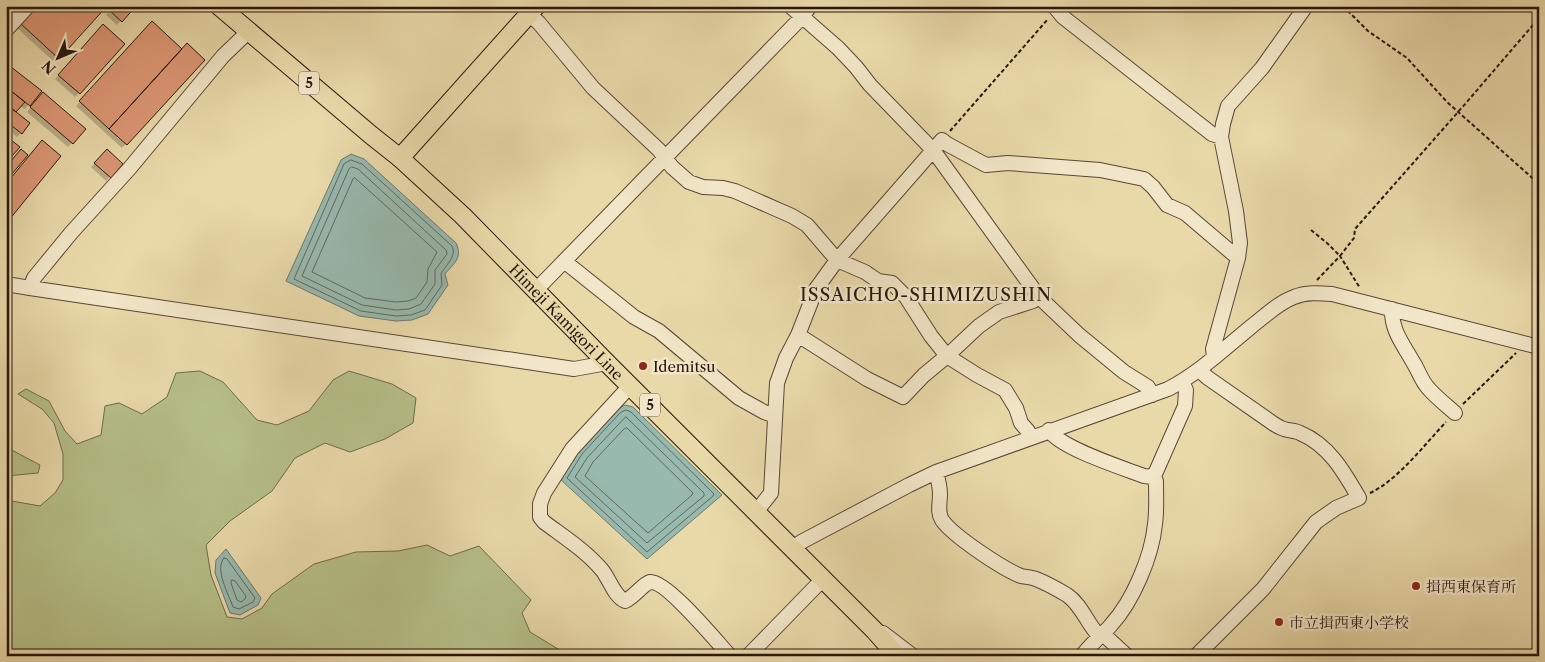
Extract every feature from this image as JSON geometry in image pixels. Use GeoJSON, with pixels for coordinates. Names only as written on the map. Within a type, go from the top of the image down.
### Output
{"type":"FeatureCollection","features":[{"type":"Feature","properties":{"kind":"main road","name":"Himeji Kamigori Line"},"geometry":{"type":"LineString","coordinates":[[218,6],[400,158],[463,216],[875,631],[897,656]]}},
{"type":"Feature","properties":{"kind":"main road"},"geometry":{"type":"LineString","coordinates":[[400,158],[533,10]]}},
{"type":"Feature","properties":{"kind":"street"},"geometry":{"type":"LineString","coordinates":[[6,30],[28,6]]}},
{"type":"Feature","properties":{"kind":"street"},"geometry":{"type":"LineString","coordinates":[[790,6],[806,12],[870,85],[938,145],[1039,297],[1079,336],[1124,372],[1148,387],[1152,395]]}},
{"type":"Feature","properties":{"kind":"street"},"geometry":{"type":"LineString","coordinates":[[1214,357],[1213,349],[1238,258],[1240,242],[1236,211],[1221,137],[1228,106],[1262,68],[1306,6]]}},
{"type":"Feature","properties":{"kind":"street"},"geometry":{"type":"LineString","coordinates":[[1055,8],[1063,17],[1212,134],[1221,137]]}},
{"type":"Feature","properties":{"kind":"street"},"geometry":{"type":"LineString","coordinates":[[533,10],[539,22],[593,88],[659,150],[672,167],[689,182],[703,187],[735,191],[792,216],[807,225],[837,260],[878,280],[892,283],[906,297],[931,336],[948,356],[977,376],[1005,390],[1030,437]]}},
{"type":"Feature","properties":{"kind":"street"},"geometry":{"type":"LineString","coordinates":[[536,290],[806,12]]}},
{"type":"Feature","properties":{"kind":"street"},"geometry":{"type":"LineString","coordinates":[[30,288],[34,278],[71,233],[129,168],[223,56],[248,32]]}},
{"type":"Feature","properties":{"kind":"street"},"geometry":{"type":"LineString","coordinates":[[756,512],[770,493],[777,383],[816,289],[837,260],[938,145],[947,144],[986,165],[1008,163],[1100,170],[1144,179],[1166,204],[1185,214],[1238,258]]}},
{"type":"Feature","properties":{"kind":"street"},"geometry":{"type":"LineString","coordinates":[[564,261],[634,316],[659,330],[739,398],[775,416]]}},
{"type":"Feature","properties":{"kind":"street"},"geometry":{"type":"LineString","coordinates":[[6,284],[574,370],[607,363]]}},
{"type":"Feature","properties":{"kind":"street"},"geometry":{"type":"LineString","coordinates":[[792,548],[874,503],[936,472],[1049,430],[1152,395],[1182,382],[1273,309],[1293,297],[1311,293],[1332,294],[1539,346]]}},
{"type":"Feature","properties":{"kind":"street"},"geometry":{"type":"LineString","coordinates":[[798,336],[867,379],[903,397],[924,375],[948,356],[979,326],[999,312],[1033,301],[1039,297]]}},
{"type":"Feature","properties":{"kind":"street"},"geometry":{"type":"LineString","coordinates":[[1392,308],[1392,318],[1398,338],[1414,362],[1422,381],[1455,413]]}},
{"type":"Feature","properties":{"kind":"street"},"geometry":{"type":"LineString","coordinates":[[1196,656],[1263,589],[1316,522],[1336,508],[1359,498],[1342,468],[1332,456],[1299,432],[1284,430],[1274,424],[1199,370]]}},
{"type":"Feature","properties":{"kind":"street"},"geometry":{"type":"LineString","coordinates":[[1049,430],[1053,436],[1085,454],[1144,476],[1152,476],[1155,474],[1185,406],[1186,390],[1182,382]]}},
{"type":"Feature","properties":{"kind":"street"},"geometry":{"type":"LineString","coordinates":[[630,386],[572,449],[544,493],[540,504],[540,517],[596,564],[604,573],[620,599],[625,601],[630,599],[651,582],[658,584],[677,598],[730,656]]}},
{"type":"Feature","properties":{"kind":"street"},"geometry":{"type":"LineString","coordinates":[[936,472],[940,495],[938,511],[941,519],[949,528],[968,544],[1011,571],[1020,576],[1035,579],[1068,595],[1078,604],[1092,629],[1127,656]]}},
{"type":"Feature","properties":{"kind":"street"},"geometry":{"type":"LineString","coordinates":[[1082,656],[1112,625],[1134,590],[1147,560],[1155,524],[1156,482],[1152,476]]}},
{"type":"Feature","properties":{"kind":"street"},"geometry":{"type":"LineString","coordinates":[[748,656],[823,579]]}},
{"type":"Feature","properties":{"kind":"street"},"geometry":{"type":"LineString","coordinates":[[875,631],[885,634],[913,656]]}},
{"type":"Feature","properties":{"kind":"path"},"geometry":{"type":"LineString","coordinates":[[1343,6],[1368,31],[1407,58],[1457,112],[1539,184]]}},
{"type":"Feature","properties":{"kind":"path"},"geometry":{"type":"LineString","coordinates":[[938,145],[1055,8]]}},
{"type":"Feature","properties":{"kind":"path"},"geometry":{"type":"LineString","coordinates":[[1311,293],[1313,285],[1354,238],[1355,229],[1539,18]]}},
{"type":"Feature","properties":{"kind":"path"},"geometry":{"type":"LineString","coordinates":[[1310,230],[1340,256],[1367,298],[1367,302]]}},
{"type":"Feature","properties":{"kind":"green space"},"geometry":{"type":"Polygon","coordinates":[[[200,371],[223,382],[257,420],[277,425],[309,411],[333,380],[349,371],[392,384],[416,398],[413,423],[385,439],[350,452],[325,443],[295,458],[272,491],[230,521],[206,545],[211,575],[227,617],[242,619],[262,608],[272,594],[314,564],[356,552],[398,551],[427,545],[450,556],[479,546],[531,600],[522,613],[530,632],[558,649],[564,656],[6,656],[6,500],[40,506],[55,493],[63,480],[63,454],[54,423],[42,409],[18,394],[26,389],[49,401],[65,431],[77,444],[101,435],[105,406],[119,403],[142,414],[167,397],[176,373],[200,371]]]}},
{"type":"Feature","properties":{"kind":"green space"},"geometry":{"type":"Polygon","coordinates":[[[6,447],[40,465],[38,473],[6,476],[6,447]]]}},
{"type":"Feature","properties":{"kind":"water"},"geometry":{"type":"Polygon","coordinates":[[[351,154],[364,159],[456,243],[458,256],[445,274],[448,285],[428,314],[412,320],[396,321],[359,316],[286,281],[341,160],[351,154]]]}},
{"type":"Feature","properties":{"kind":"water"},"geometry":{"type":"Polygon","coordinates":[[[625,405],[633,407],[722,495],[647,559],[560,479],[578,451],[618,409],[625,405]]]}},
{"type":"Feature","properties":{"kind":"water"},"geometry":{"type":"Polygon","coordinates":[[[226,549],[261,598],[258,605],[240,615],[230,613],[215,573],[216,560],[226,549]]]}},
{"type":"Feature","properties":{"kind":"building"},"geometry":{"type":"Polygon","coordinates":[[[35,6],[107,6],[59,59],[20,23],[35,6]]]}},
{"type":"Feature","properties":{"kind":"building"},"geometry":{"type":"Polygon","coordinates":[[[113,6],[136,6],[122,22],[109,10],[113,6]]]}},
{"type":"Feature","properties":{"kind":"building"},"geometry":{"type":"Polygon","coordinates":[[[152,21],[182,49],[109,129],[79,101],[152,21]]]}},
{"type":"Feature","properties":{"kind":"building"},"geometry":{"type":"Polygon","coordinates":[[[103,24],[125,44],[80,94],[58,75],[103,24]]]}},
{"type":"Feature","properties":{"kind":"building"},"geometry":{"type":"Polygon","coordinates":[[[187,43],[205,60],[127,145],[109,129],[187,43]]]}},
{"type":"Feature","properties":{"kind":"building"},"geometry":{"type":"Polygon","coordinates":[[[6,63],[42,91],[30,106],[6,87],[6,63]]]}},
{"type":"Feature","properties":{"kind":"building"},"geometry":{"type":"Polygon","coordinates":[[[6,87],[25,102],[16,112],[6,104],[6,87]]]}},
{"type":"Feature","properties":{"kind":"building"},"geometry":{"type":"Polygon","coordinates":[[[43,92],[86,129],[73,144],[30,107],[43,92]]]}},
{"type":"Feature","properties":{"kind":"building"},"geometry":{"type":"Polygon","coordinates":[[[6,104],[30,123],[22,134],[6,121],[6,104]]]}},
{"type":"Feature","properties":{"kind":"building"},"geometry":{"type":"Polygon","coordinates":[[[6,136],[20,147],[6,163],[6,136]]]}},
{"type":"Feature","properties":{"kind":"building"},"geometry":{"type":"Polygon","coordinates":[[[42,140],[61,156],[9,220],[6,218],[6,184],[42,140]]]}},
{"type":"Feature","properties":{"kind":"building"},"geometry":{"type":"Polygon","coordinates":[[[21,149],[28,155],[6,181],[6,167],[21,149]]]}},
{"type":"Feature","properties":{"kind":"building"},"geometry":{"type":"Polygon","coordinates":[[[107,149],[123,164],[111,178],[94,163],[107,149]]]}},
{"type":"Feature","properties":{"kind":"place","name":"Idemitsu"},"geometry":{"type":"Point","coordinates":[643,366]}},
{"type":"Feature","properties":{"kind":"place","name":"揖西東保育所"},"geometry":{"type":"Point","coordinates":[1416,586]}},
{"type":"Feature","properties":{"kind":"place","name":"市立揖西東小学校"},"geometry":{"type":"Point","coordinates":[1279,622]}},
{"type":"Feature","properties":{"kind":"district","name":"ISSAICHO-SHIMIZUSHIN"},"geometry":{"type":"Point","coordinates":[926,295]}}]}
